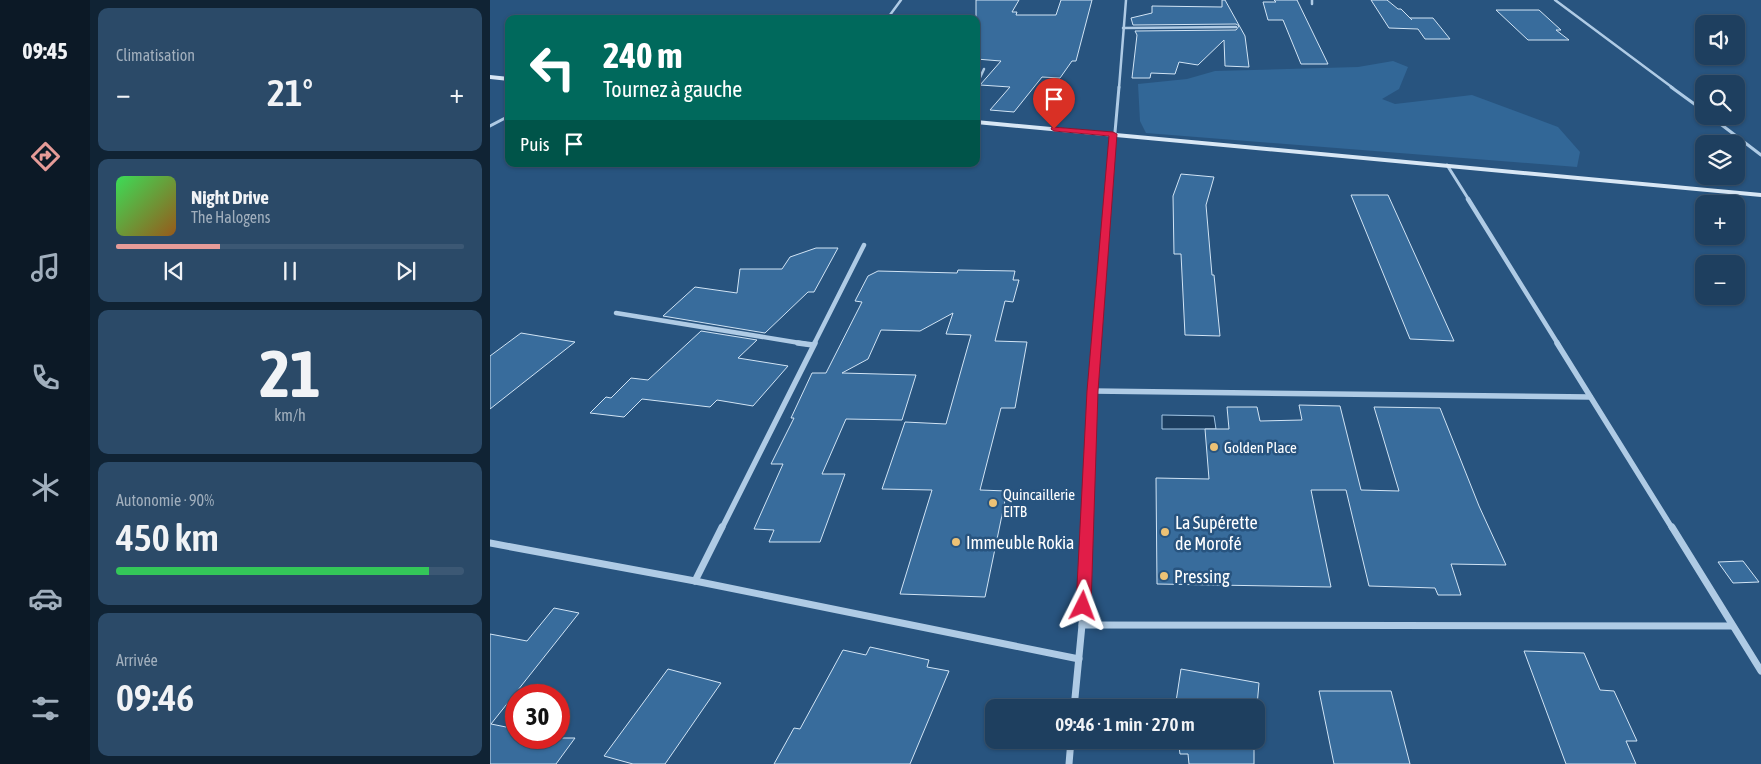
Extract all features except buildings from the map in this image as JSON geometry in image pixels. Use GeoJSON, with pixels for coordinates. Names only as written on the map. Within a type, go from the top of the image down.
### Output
{"type":"FeatureCollection","features":[{"type":"Feature","properties":{"kind":"street"},"geometry":{"type":"LineString","coordinates":[[889,15],[901,0]]}},
{"type":"Feature","properties":{"kind":"street"},"geometry":{"type":"LineString","coordinates":[[1075,699],[1082,625],[1093,391],[1113,134],[1126,0]]}},
{"type":"Feature","properties":{"kind":"street"},"geometry":{"type":"LineString","coordinates":[[1555,0],[1695,104]]}},
{"type":"Feature","properties":{"kind":"street"},"geometry":{"type":"LineString","coordinates":[[1123,28],[1236,27]]}},
{"type":"Feature","properties":{"kind":"street"},"geometry":{"type":"LineString","coordinates":[[980,78],[984,69]]}},
{"type":"Feature","properties":{"kind":"street"},"geometry":{"type":"LineString","coordinates":[[490,77],[505,79]]}},
{"type":"Feature","properties":{"kind":"street"},"geometry":{"type":"LineString","coordinates":[[490,126],[505,118]]}},
{"type":"Feature","properties":{"kind":"street"},"geometry":{"type":"LineString","coordinates":[[980,122],[1761,195]]}},
{"type":"Feature","properties":{"kind":"street"},"geometry":{"type":"LineString","coordinates":[[1722,125],[1761,155]]}},
{"type":"Feature","properties":{"kind":"street"},"geometry":{"type":"LineString","coordinates":[[1447,165],[1761,671]]}},
{"type":"Feature","properties":{"kind":"street"},"geometry":{"type":"LineString","coordinates":[[696,581],[812,345],[864,245]]}},
{"type":"Feature","properties":{"kind":"street"},"geometry":{"type":"LineString","coordinates":[[616,313],[812,345]]}},
{"type":"Feature","properties":{"kind":"street"},"geometry":{"type":"LineString","coordinates":[[1093,391],[1590,397]]}},
{"type":"Feature","properties":{"kind":"street"},"geometry":{"type":"LineString","coordinates":[[490,543],[696,581],[1079,659]]}},
{"type":"Feature","properties":{"kind":"street"},"geometry":{"type":"LineString","coordinates":[[1082,625],[1732,626]]}},
{"type":"Feature","properties":{"kind":"street"},"geometry":{"type":"LineString","coordinates":[[1069,764],[1070,749]]}},
{"type":"Feature","properties":{"kind":"shaded area"},"geometry":{"type":"Polygon","coordinates":[[[1393,61],[1408,67],[1399,89],[1382,99],[1395,104],[1472,95],[1558,127],[1580,152],[1577,167],[1146,133],[1140,121],[1138,84],[1187,79],[1215,71],[1358,67],[1393,61]]]}},
{"type":"Feature","properties":{"kind":"shaded area"},"geometry":{"type":"Polygon","coordinates":[[[1162,415],[1214,416],[1216,429],[1162,429],[1162,415]]]}},
{"type":"Feature","properties":{"kind":"place","name":"Golden Place"},"geometry":{"type":"Point","coordinates":[1214,447]}},
{"type":"Feature","properties":{"kind":"place","name":"Quincaillerie EITB"},"geometry":{"type":"Point","coordinates":[993,503]}},
{"type":"Feature","properties":{"kind":"place","name":"La Supérette de Morofé"},"geometry":{"type":"Point","coordinates":[1165,532]}},
{"type":"Feature","properties":{"kind":"place","name":"Immeuble Rokia"},"geometry":{"type":"Point","coordinates":[956,542]}},
{"type":"Feature","properties":{"kind":"place","name":"Pressing"},"geometry":{"type":"Point","coordinates":[1164,576]}},
{"type":"Feature","properties":{"kind":"route"},"geometry":{"type":"LineString","coordinates":[[1054,129],[1113,134],[1093,391],[1083,606]]}}]}
